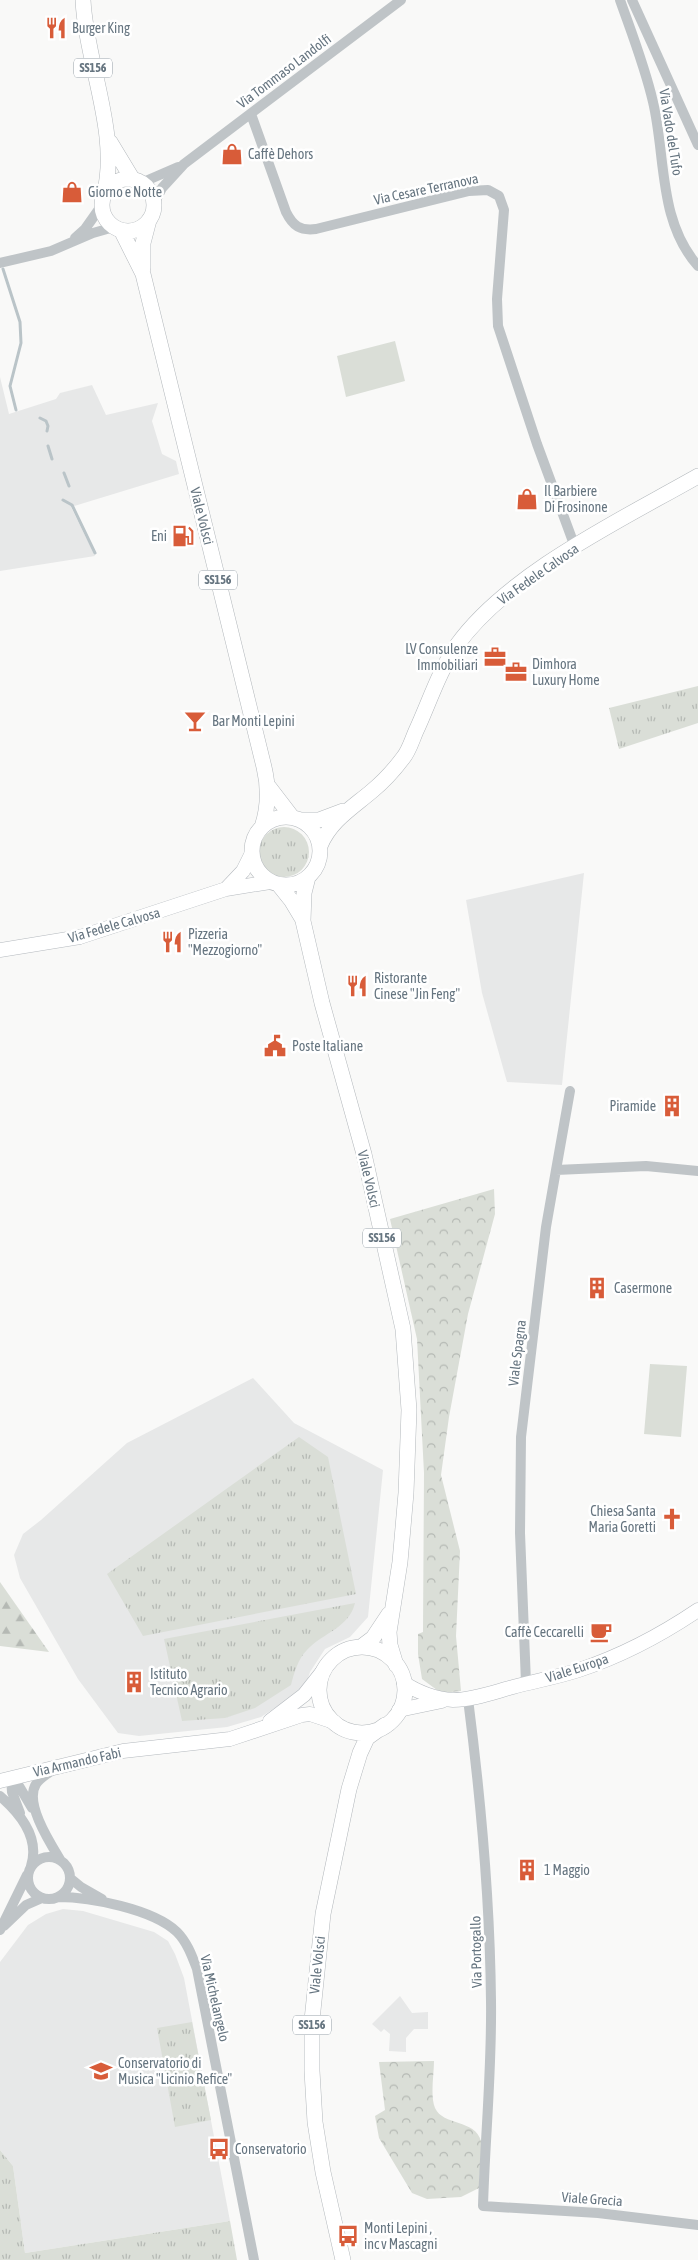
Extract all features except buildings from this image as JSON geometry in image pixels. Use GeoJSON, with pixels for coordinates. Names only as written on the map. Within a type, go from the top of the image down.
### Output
{"type":"FeatureCollection","features":[{"type":"Feature","properties":{"kind":"main road","name":"SS156"},"geometry":{"type":"LineString","coordinates":[[83,0],[85,25],[107,135],[109,177],[103,200]]}},
{"type":"Feature","properties":{"kind":"main road","name":"SS156"},"geometry":{"type":"LineString","coordinates":[[107,135],[116,156],[137,181],[148,188],[154,204]]}},
{"type":"Feature","properties":{"kind":"main road"},"geometry":{"type":"LineString","coordinates":[[103,200],[113,184],[119,181],[137,181]]}},
{"type":"Feature","properties":{"kind":"main road","name":"Viale Volsci"},"geometry":{"type":"LineString","coordinates":[[103,200],[105,218],[118,229],[143,274]]}},
{"type":"Feature","properties":{"kind":"main road","name":"Viale Volsci"},"geometry":{"type":"LineString","coordinates":[[154,204],[143,243],[143,274],[269,787],[266,814],[262,827]]}},
{"type":"Feature","properties":{"kind":"main road"},"geometry":{"type":"LineString","coordinates":[[118,229],[137,230],[149,220]]}},
{"type":"Feature","properties":{"kind":"main road","name":"Via Fedele Calvosa"},"geometry":{"type":"LineString","coordinates":[[320,846],[330,828],[349,809],[372,791],[405,756],[456,646],[474,624],[524,581],[575,547],[698,476]]}},
{"type":"Feature","properties":{"kind":"main road","name":"Viale Volsci"},"geometry":{"type":"LineString","coordinates":[[269,787],[296,819]]}},
{"type":"Feature","properties":{"kind":"main road","name":"Via Fedele Calvosa"},"geometry":{"type":"LineString","coordinates":[[296,819],[326,818],[349,809]]}},
{"type":"Feature","properties":{"kind":"main road","name":"SS156"},"geometry":{"type":"LineString","coordinates":[[296,819],[311,828],[320,846],[319,861],[308,877]]}},
{"type":"Feature","properties":{"kind":"main road"},"geometry":{"type":"LineString","coordinates":[[262,827],[272,820],[296,819]]}},
{"type":"Feature","properties":{"kind":"main road","name":"SS156"},"geometry":{"type":"LineString","coordinates":[[262,827],[254,837],[252,855],[257,871],[274,883]]}},
{"type":"Feature","properties":{"kind":"main road"},"geometry":{"type":"LineString","coordinates":[[274,883],[294,884],[308,877]]}},
{"type":"Feature","properties":{"kind":"main road","name":"Viale Volsci"},"geometry":{"type":"LineString","coordinates":[[308,877],[304,893],[304,921],[322,1003],[364,1154],[403,1329],[409,1410],[406,1493],[400,1562],[391,1610]]}},
{"type":"Feature","properties":{"kind":"main road","name":"Viale Volsci"},"geometry":{"type":"LineString","coordinates":[[274,883],[291,900],[304,921]]}},
{"type":"Feature","properties":{"kind":"main road","name":"SS156"},"geometry":{"type":"LineString","coordinates":[[323,1671],[330,1661],[339,1654],[361,1647],[378,1631],[391,1610]]}},
{"type":"Feature","properties":{"kind":"main road","name":"SS156"},"geometry":{"type":"LineString","coordinates":[[391,1610],[390,1645],[404,1683]]}},
{"type":"Feature","properties":{"kind":"main road"},"geometry":{"type":"LineString","coordinates":[[361,1647],[381,1652],[396,1665]]}},
{"type":"Feature","properties":{"kind":"main road","name":"Viale Volsci"},"geometry":{"type":"LineString","coordinates":[[323,1671],[319,1689],[320,1698],[327,1715],[340,1726],[351,1746],[348,1789]]}},
{"type":"Feature","properties":{"kind":"main road"},"geometry":{"type":"LineString","coordinates":[[399,1710],[404,1692],[404,1683]]}},
{"type":"Feature","properties":{"kind":"main road","name":"Viale Volsci"},"geometry":{"type":"LineString","coordinates":[[343,2260],[324,2180],[315,2122],[312,2020],[322,1914],[348,1789],[360,1753],[367,1738],[385,1725],[399,1710]]}},
{"type":"Feature","properties":{"kind":"main road"},"geometry":{"type":"LineString","coordinates":[[340,1726],[366,1732],[385,1725]]}},
{"type":"Feature","properties":{"kind":"street","name":"Via Tommaso Landolfi"},"geometry":{"type":"LineString","coordinates":[[154,204],[162,188],[184,164],[401,0]]}},
{"type":"Feature","properties":{"kind":"street","name":"Via Vado del Tufo"},"geometry":{"type":"LineString","coordinates":[[620,0],[645,71],[654,104],[668,204],[675,228],[698,266]]}},
{"type":"Feature","properties":{"kind":"street","name":"Via Vado del Tufo"},"geometry":{"type":"LineString","coordinates":[[632,0],[698,144]]}},
{"type":"Feature","properties":{"kind":"street","name":"Via Cesare Terranova"},"geometry":{"type":"LineString","coordinates":[[251,114],[286,212],[293,224],[300,228],[316,229],[470,191],[488,190],[499,196],[504,210],[497,299],[498,326],[537,444],[575,547]]}},
{"type":"Feature","properties":{"kind":"street","name":"Via Tommaso Landolfi"},"geometry":{"type":"LineString","coordinates":[[137,181],[184,164]]}},
{"type":"Feature","properties":{"kind":"street"},"geometry":{"type":"LineString","coordinates":[[67,245],[85,229],[103,200]]}},
{"type":"Feature","properties":{"kind":"street"},"geometry":{"type":"LineString","coordinates":[[0,263],[67,245],[93,233],[118,229]]}},
{"type":"Feature","properties":{"kind":"street","name":"Via Fedele Calvosa"},"geometry":{"type":"LineString","coordinates":[[226,888],[244,871],[252,855]]}},
{"type":"Feature","properties":{"kind":"street","name":"Via Fedele Calvosa"},"geometry":{"type":"LineString","coordinates":[[0,950],[80,937],[226,888],[274,883]]}},
{"type":"Feature","properties":{"kind":"street","name":"Viale Spagna"},"geometry":{"type":"LineString","coordinates":[[526,1683],[520,1533],[521,1437],[546,1227],[570,1091]]}},
{"type":"Feature","properties":{"kind":"street"},"geometry":{"type":"LineString","coordinates":[[556,1170],[646,1166],[698,1171]]}},
{"type":"Feature","properties":{"kind":"street","name":"Viale Europa"},"geometry":{"type":"LineString","coordinates":[[447,1699],[468,1699],[578,1670],[607,1660],[634,1647],[695,1611]]}},
{"type":"Feature","properties":{"kind":"street"},"geometry":{"type":"LineString","coordinates":[[261,1728],[304,1695],[323,1671]]}},
{"type":"Feature","properties":{"kind":"street"},"geometry":{"type":"LineString","coordinates":[[404,1683],[414,1690],[447,1699]]}},
{"type":"Feature","properties":{"kind":"street"},"geometry":{"type":"LineString","coordinates":[[399,1710],[447,1699]]}},
{"type":"Feature","properties":{"kind":"street","name":"Via Portogallo"},"geometry":{"type":"LineString","coordinates":[[468,1699],[480,1794],[489,1906],[491,2001],[483,2206]]}},
{"type":"Feature","properties":{"kind":"street"},"geometry":{"type":"LineString","coordinates":[[261,1728],[310,1714],[340,1726]]}},
{"type":"Feature","properties":{"kind":"street","name":"Via Armando Fabi"},"geometry":{"type":"LineString","coordinates":[[6,1780],[123,1751],[230,1739],[261,1728]]}},
{"type":"Feature","properties":{"kind":"street"},"geometry":{"type":"LineString","coordinates":[[36,1814],[33,1795],[36,1785],[57,1766]]}},
{"type":"Feature","properties":{"kind":"street"},"geometry":{"type":"LineString","coordinates":[[0,1930],[26,1905],[42,1898],[58,1897],[66,1889],[70,1878],[68,1871],[60,1861],[19,1786],[6,1780]]}},
{"type":"Feature","properties":{"kind":"street"},"geometry":{"type":"LineString","coordinates":[[6,1780],[23,1821],[31,1834],[34,1848],[28,1880],[32,1891],[42,1898]]}},
{"type":"Feature","properties":{"kind":"street"},"geometry":{"type":"LineString","coordinates":[[0,1796],[23,1821]]}},
{"type":"Feature","properties":{"kind":"street"},"geometry":{"type":"LineString","coordinates":[[0,1930],[33,1864],[49,1857],[60,1861]]}},
{"type":"Feature","properties":{"kind":"street","name":"Via Michelangelo"},"geometry":{"type":"LineString","coordinates":[[70,1878],[86,1890],[114,1905]]}},
{"type":"Feature","properties":{"kind":"street","name":"Via Michelangelo"},"geometry":{"type":"LineString","coordinates":[[58,1897],[79,1898],[114,1905],[151,1916],[166,1923],[178,1932],[197,1969],[254,2260]]}},
{"type":"Feature","properties":{"kind":"street","name":"Viale Grecia"},"geometry":{"type":"LineString","coordinates":[[483,2206],[598,2212],[698,2225]]}},
{"type":"Feature","properties":{"kind":"shaded area"},"geometry":{"type":"Polygon","coordinates":[[[0,377],[9,414],[56,399],[60,393],[92,385],[106,415],[158,403],[152,421],[162,454],[176,461],[179,474],[71,507],[95,556],[0,571],[0,377]]]}},
{"type":"Feature","properties":{"kind":"shaded area"},"geometry":{"type":"Polygon","coordinates":[[[584,873],[562,1085],[507,1082],[482,993],[466,900],[584,873]]]}},
{"type":"Feature","properties":{"kind":"shaded area"},"geometry":{"type":"Polygon","coordinates":[[[253,1378],[294,1423],[383,1470],[368,1617],[350,1637],[325,1649],[310,1672],[306,1684],[296,1694],[261,1717],[227,1727],[139,1736],[118,1733],[78,1679],[20,1578],[14,1555],[23,1534],[127,1443],[253,1378]]]}},
{"type":"Feature","properties":{"kind":"shaded area","name":"Conservatorio di Musica \"Licinio Refice\""},"geometry":{"type":"Polygon","coordinates":[[[63,1909],[83,1911],[154,1932],[168,1941],[175,1954],[184,1978],[230,2221],[25,2253],[13,2166],[0,2150],[0,1962],[28,1925],[46,1914],[63,1909]]]}},
{"type":"Feature","properties":{"kind":"shaded area"},"geometry":{"type":"Polygon","coordinates":[[[400,1996],[412,2013],[428,2012],[428,2029],[414,2029],[406,2038],[406,2052],[389,2051],[390,2034],[384,2029],[381,2032],[372,2024],[400,1996]]]}},
{"type":"Feature","properties":{"kind":"green space"},"geometry":{"type":"Polygon","coordinates":[[[395,341],[405,381],[346,397],[337,356],[395,341]]]}},
{"type":"Feature","properties":{"kind":"green space"},"geometry":{"type":"Polygon","coordinates":[[[698,686],[698,723],[619,749],[609,708],[698,686]]]}},
{"type":"Feature","properties":{"kind":"green space"},"geometry":{"type":"Polygon","coordinates":[[[284,827],[293,829],[304,838],[309,852],[307,861],[298,872],[284,877],[275,875],[264,866],[259,852],[261,843],[270,832],[284,827]]]}},
{"type":"Feature","properties":{"kind":"green space"},"geometry":{"type":"Polygon","coordinates":[[[494,1189],[495,1214],[468,1314],[449,1417],[441,1475],[460,1551],[456,1636],[461,1691],[441,1693],[422,1679],[418,1654],[418,1634],[423,1632],[424,1473],[417,1339],[390,1219],[494,1189]]]}},
{"type":"Feature","properties":{"kind":"green space"},"geometry":{"type":"Polygon","coordinates":[[[650,1364],[687,1366],[681,1437],[644,1434],[650,1364]]]}},
{"type":"Feature","properties":{"kind":"green space"},"geometry":{"type":"Polygon","coordinates":[[[299,1437],[328,1457],[356,1594],[143,1636],[107,1574],[299,1437]]]}},
{"type":"Feature","properties":{"kind":"green space"},"geometry":{"type":"Polygon","coordinates":[[[0,1582],[49,1652],[0,1646],[0,1582]]]}},
{"type":"Feature","properties":{"kind":"green space"},"geometry":{"type":"Polygon","coordinates":[[[355,1603],[352,1611],[342,1624],[314,1644],[304,1654],[297,1666],[291,1685],[255,1708],[225,1718],[182,1721],[164,1639],[355,1603]]]}},
{"type":"Feature","properties":{"kind":"green space"},"geometry":{"type":"Polygon","coordinates":[[[192,2022],[211,2120],[175,2127],[157,2028],[192,2022]]]}},
{"type":"Feature","properties":{"kind":"green space"},"geometry":{"type":"Polygon","coordinates":[[[434,2061],[432,2091],[435,2108],[445,2118],[472,2129],[478,2134],[481,2141],[479,2188],[461,2197],[427,2199],[412,2193],[379,2138],[375,2116],[385,2110],[379,2062],[434,2061]]]}},
{"type":"Feature","properties":{"kind":"green space"},"geometry":{"type":"Polygon","coordinates":[[[0,2150],[13,2166],[25,2253],[230,2221],[237,2260],[0,2260],[0,2150]]]}},
{"type":"Feature","properties":{"kind":"waterway"},"geometry":{"type":"LineString","coordinates":[[3,269],[20,322],[21,343],[10,386],[16,410]]}},
{"type":"Feature","properties":{"kind":"waterway"},"geometry":{"type":"LineString","coordinates":[[40,418],[46,421],[47,431]]}},
{"type":"Feature","properties":{"kind":"waterway"},"geometry":{"type":"LineString","coordinates":[[48,446],[52,459]]}},
{"type":"Feature","properties":{"kind":"waterway"},"geometry":{"type":"LineString","coordinates":[[64,473],[69,486]]}},
{"type":"Feature","properties":{"kind":"waterway"},"geometry":{"type":"LineString","coordinates":[[63,500],[72,505],[95,553]]}},
{"type":"Feature","properties":{"kind":"place","name":"Burger King"},"geometry":{"type":"Point","coordinates":[56,28]}},
{"type":"Feature","properties":{"kind":"place","name":"Caffè Dehors"},"geometry":{"type":"Point","coordinates":[232,154]}},
{"type":"Feature","properties":{"kind":"place","name":"Giorno e Notte"},"geometry":{"type":"Point","coordinates":[72,192]}},
{"type":"Feature","properties":{"kind":"place","name":"Il Barbiere Di Frosinone"},"geometry":{"type":"Point","coordinates":[527,499]}},
{"type":"Feature","properties":{"kind":"place","name":"Eni"},"geometry":{"type":"Point","coordinates":[183,536]}},
{"type":"Feature","properties":{"kind":"place","name":"LV Consulenze Immobiliari"},"geometry":{"type":"Point","coordinates":[495,657]}},
{"type":"Feature","properties":{"kind":"place","name":"Dimhora Luxury Home"},"geometry":{"type":"Point","coordinates":[516,672]}},
{"type":"Feature","properties":{"kind":"place","name":"Bar Monti Lepini"},"geometry":{"type":"Point","coordinates":[195,721]}},
{"type":"Feature","properties":{"kind":"place","name":"Pizzeria \"Mezzogiorno\""},"geometry":{"type":"Point","coordinates":[172,942]}},
{"type":"Feature","properties":{"kind":"place","name":"Ristorante Cinese \"Jin Feng\""},"geometry":{"type":"Point","coordinates":[357,986]}},
{"type":"Feature","properties":{"kind":"place","name":"Poste Italiane"},"geometry":{"type":"Point","coordinates":[275,1046]}},
{"type":"Feature","properties":{"kind":"place","name":"Piramide"},"geometry":{"type":"Point","coordinates":[672,1106]}},
{"type":"Feature","properties":{"kind":"place","name":"Casermone"},"geometry":{"type":"Point","coordinates":[597,1288]}},
{"type":"Feature","properties":{"kind":"place","name":"Chiesa Santa Maria Goretti"},"geometry":{"type":"Point","coordinates":[672,1519]}},
{"type":"Feature","properties":{"kind":"place","name":"Caffè Ceccarelli"},"geometry":{"type":"Point","coordinates":[601,1632]}},
{"type":"Feature","properties":{"kind":"place","name":"Istituto Tecnico Agrario"},"geometry":{"type":"Point","coordinates":[134,1682]}},
{"type":"Feature","properties":{"kind":"place","name":"1 Maggio"},"geometry":{"type":"Point","coordinates":[527,1870]}},
{"type":"Feature","properties":{"kind":"place","name":"Conservatorio di Musica \"Licinio Refice\""},"geometry":{"type":"Point","coordinates":[101,2071]}},
{"type":"Feature","properties":{"kind":"place","name":"Conservatorio"},"geometry":{"type":"Point","coordinates":[219,2149]}},
{"type":"Feature","properties":{"kind":"place","name":"Monti Lepini , inc v Mascagni"},"geometry":{"type":"Point","coordinates":[348,2236]}}]}
